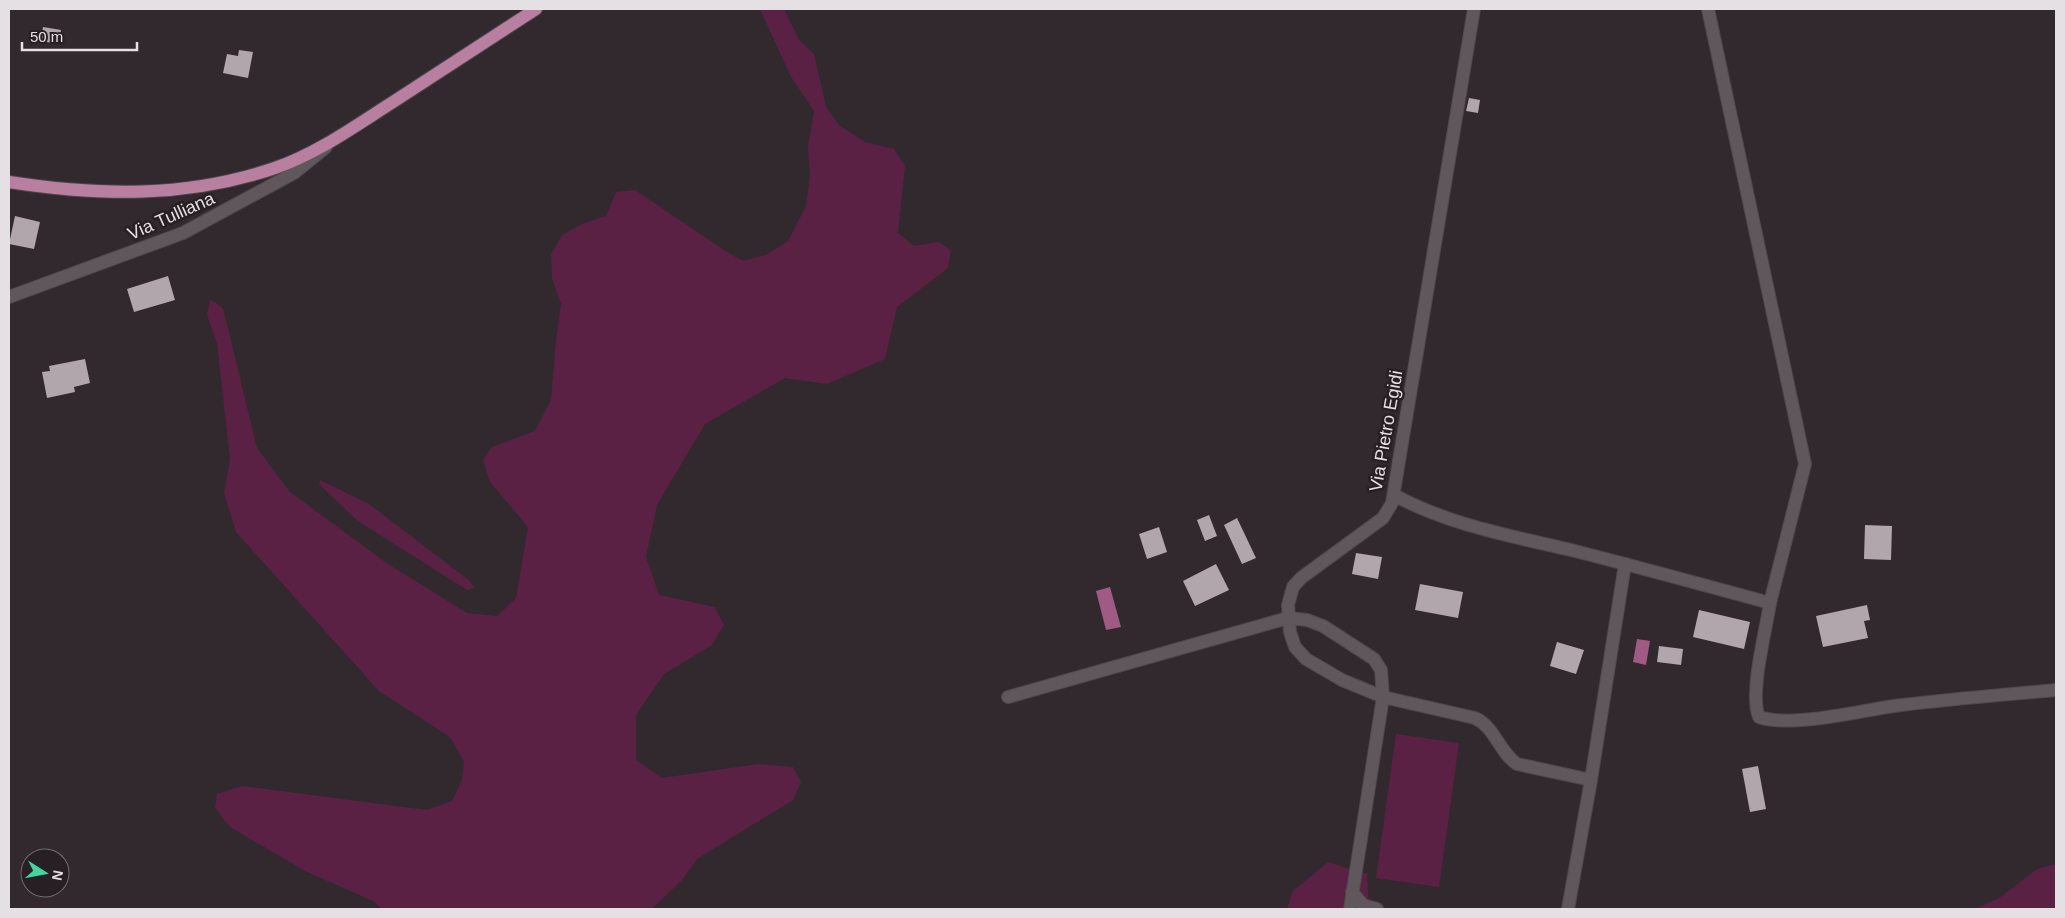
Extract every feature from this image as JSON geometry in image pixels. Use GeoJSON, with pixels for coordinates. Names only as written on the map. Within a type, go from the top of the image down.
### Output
{"type":"FeatureCollection","features":[{"type":"Feature","properties":{"kind":"main road"},"geometry":{"type":"LineString","coordinates":[[9,182],[74,191],[141,192],[210,185],[276,168],[334,140],[536,9]]}},
{"type":"Feature","properties":{"kind":"street","name":"Via Pietro Egidi"},"geometry":{"type":"LineString","coordinates":[[1474,9],[1394,495],[1389,510],[1383,518],[1296,582],[1288,599],[1288,618],[1292,639],[1300,654],[1342,680],[1383,697],[1475,718],[1484,722],[1508,758],[1517,764],[1591,780]]}},
{"type":"Feature","properties":{"kind":"street"},"geometry":{"type":"LineString","coordinates":[[1708,9],[1805,464],[1770,603],[1756,686],[1755,708],[1759,717],[1787,722],[1895,706],[2056,690]]}},
{"type":"Feature","properties":{"kind":"street","name":"Via Tulliana"},"geometry":{"type":"LineString","coordinates":[[9,297],[183,233],[294,174],[334,140]]}},
{"type":"Feature","properties":{"kind":"street"},"geometry":{"type":"LineString","coordinates":[[1394,495],[1419,508],[1464,524],[1625,564],[1770,603]]}},
{"type":"Feature","properties":{"kind":"street"},"geometry":{"type":"LineString","coordinates":[[1568,909],[1591,780],[1625,564]]}},
{"type":"Feature","properties":{"kind":"street"},"geometry":{"type":"LineString","coordinates":[[1008,697],[1288,618],[1307,620],[1323,626],[1374,659],[1381,670],[1383,697],[1350,909]]}},
{"type":"Feature","properties":{"kind":"street"},"geometry":{"type":"LineString","coordinates":[[1352,892],[1363,905],[1376,909]]}},
{"type":"Feature","properties":{"kind":"shaded area"},"geometry":{"type":"Polygon","coordinates":[[[760,9],[784,9],[800,41],[814,54],[826,107],[840,126],[865,142],[894,149],[905,166],[898,233],[914,246],[938,242],[951,250],[948,268],[897,307],[885,359],[827,384],[785,378],[705,424],[657,505],[646,557],[659,595],[715,607],[724,625],[712,645],[664,674],[636,715],[636,760],[662,778],[758,764],[793,767],[801,782],[793,800],[697,859],[682,880],[652,909],[382,909],[373,901],[307,872],[230,827],[215,808],[217,794],[242,786],[427,810],[452,801],[462,780],[464,761],[450,737],[379,691],[236,532],[224,493],[230,459],[217,343],[207,315],[210,299],[223,308],[257,448],[290,492],[388,564],[467,613],[497,616],[516,598],[528,527],[490,482],[483,460],[492,447],[535,431],[551,400],[561,304],[552,278],[551,255],[562,235],[582,224],[606,216],[616,192],[635,190],[743,261],[766,255],[788,241],[806,206],[810,176],[808,147],[814,111],[791,77],[760,9]]]}},
{"type":"Feature","properties":{"kind":"shaded area"},"geometry":{"type":"Polygon","coordinates":[[[320,480],[369,504],[470,581],[474,588],[467,590],[358,521],[319,484],[320,480]]]}},
{"type":"Feature","properties":{"kind":"shaded area"},"geometry":{"type":"Polygon","coordinates":[[[1110,587],[1121,627],[1106,630],[1096,591],[1110,587]]]}},
{"type":"Feature","properties":{"kind":"shaded area"},"geometry":{"type":"Polygon","coordinates":[[[1637,639],[1650,641],[1646,665],[1633,662],[1637,639]]]}},
{"type":"Feature","properties":{"kind":"shaded area"},"geometry":{"type":"Polygon","coordinates":[[[1396,734],[1459,743],[1439,887],[1376,878],[1396,734]]]}},
{"type":"Feature","properties":{"kind":"shaded area"},"geometry":{"type":"Polygon","coordinates":[[[1328,862],[1367,874],[1369,909],[1287,909],[1293,891],[1328,862]]]}},
{"type":"Feature","properties":{"kind":"shaded area"},"geometry":{"type":"Polygon","coordinates":[[[2056,864],[2056,909],[1975,909],[1999,898],[2037,869],[2056,864]]]}},
{"type":"Feature","properties":{"kind":"building"},"geometry":{"type":"Polygon","coordinates":[[[43,27],[61,30],[59,44],[41,41],[43,27]]]}},
{"type":"Feature","properties":{"kind":"building"},"geometry":{"type":"Polygon","coordinates":[[[239,50],[253,52],[248,78],[223,73],[227,54],[238,56],[239,50]]]}},
{"type":"Feature","properties":{"kind":"building"},"geometry":{"type":"Polygon","coordinates":[[[1469,98],[1480,100],[1478,113],[1466,111],[1469,98]]]}},
{"type":"Feature","properties":{"kind":"building"},"geometry":{"type":"Polygon","coordinates":[[[15,216],[40,222],[34,249],[9,244],[15,216]]]}},
{"type":"Feature","properties":{"kind":"building"},"geometry":{"type":"Polygon","coordinates":[[[168,276],[175,300],[134,312],[127,289],[168,276]]]}},
{"type":"Feature","properties":{"kind":"building"},"geometry":{"type":"Polygon","coordinates":[[[85,359],[90,383],[74,387],[75,392],[47,398],[42,372],[50,371],[49,366],[85,359]]]}},
{"type":"Feature","properties":{"kind":"building"},"geometry":{"type":"Polygon","coordinates":[[[1209,515],[1217,536],[1205,541],[1197,520],[1209,515]]]}},
{"type":"Feature","properties":{"kind":"building"},"geometry":{"type":"Polygon","coordinates":[[[1237,518],[1256,558],[1242,564],[1224,525],[1237,518]]]}},
{"type":"Feature","properties":{"kind":"building"},"geometry":{"type":"Polygon","coordinates":[[[1865,525],[1892,526],[1891,560],[1864,559],[1865,525]]]}},
{"type":"Feature","properties":{"kind":"building"},"geometry":{"type":"Polygon","coordinates":[[[1159,527],[1167,552],[1147,559],[1139,534],[1159,527]]]}},
{"type":"Feature","properties":{"kind":"building"},"geometry":{"type":"Polygon","coordinates":[[[1356,553],[1382,557],[1378,579],[1352,574],[1356,553]]]}},
{"type":"Feature","properties":{"kind":"building"},"geometry":{"type":"Polygon","coordinates":[[[1216,564],[1229,590],[1195,606],[1183,581],[1216,564]]]}},
{"type":"Feature","properties":{"kind":"building"},"geometry":{"type":"Polygon","coordinates":[[[1420,584],[1463,592],[1458,618],[1415,610],[1420,584]]]}},
{"type":"Feature","properties":{"kind":"building"},"geometry":{"type":"Polygon","coordinates":[[[1867,605],[1870,620],[1864,621],[1868,638],[1823,647],[1816,616],[1867,605]]]}},
{"type":"Feature","properties":{"kind":"building"},"geometry":{"type":"Polygon","coordinates":[[[1699,610],[1750,622],[1744,649],[1693,637],[1699,610]]]}},
{"type":"Feature","properties":{"kind":"building"},"geometry":{"type":"Polygon","coordinates":[[[1557,642],[1584,650],[1576,674],[1550,666],[1557,642]]]}},
{"type":"Feature","properties":{"kind":"building"},"geometry":{"type":"Polygon","coordinates":[[[1659,646],[1683,649],[1681,665],[1657,662],[1659,646]]]}},
{"type":"Feature","properties":{"kind":"building"},"geometry":{"type":"Polygon","coordinates":[[[1758,766],[1766,809],[1750,812],[1742,769],[1758,766]]]}}]}
